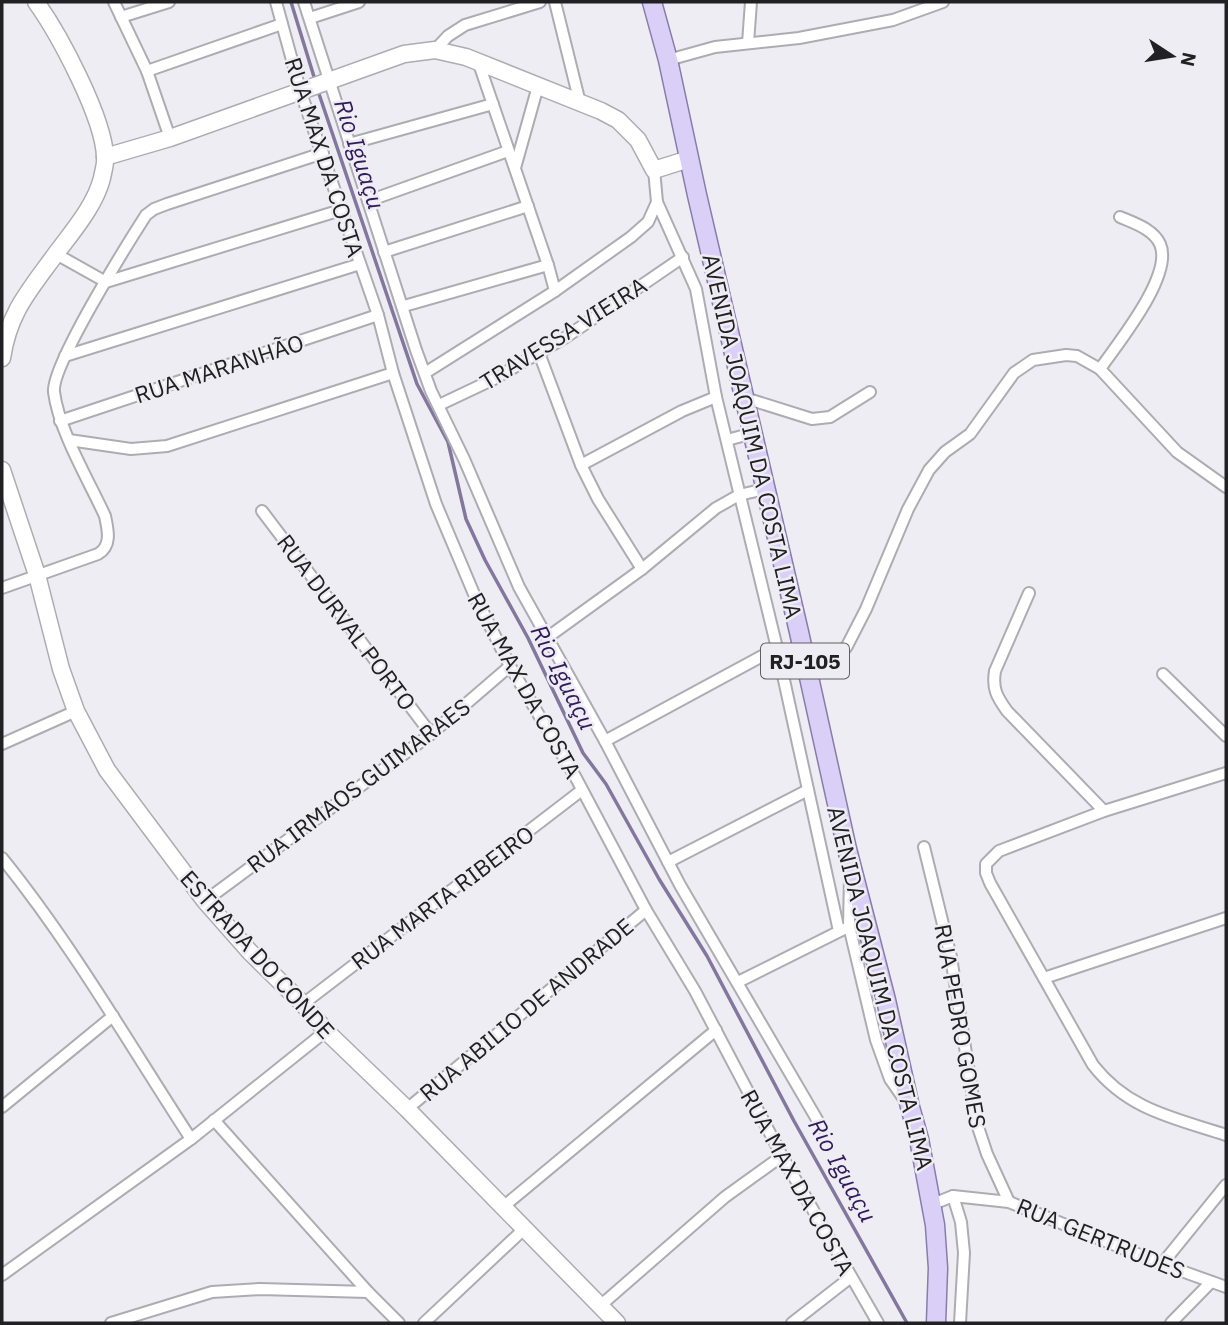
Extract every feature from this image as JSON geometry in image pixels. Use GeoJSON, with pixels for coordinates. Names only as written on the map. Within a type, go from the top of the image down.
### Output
{"type":"FeatureCollection","features":[{"type":"Feature","properties":{"kind":"main road","name":"AVENIDA JOAQUIM DA COSTA LIMA"},"geometry":{"type":"LineString","coordinates":[[652,2],[668,60],[851,867],[886,1000],[933,1204],[938,1268],[936,1323]]}},
{"type":"Feature","properties":{"kind":"street"},"geometry":{"type":"LineString","coordinates":[[2,358],[4,334],[24,295],[90,205],[101,181],[105,157],[98,127],[79,78],[51,22],[36,2]]}},
{"type":"Feature","properties":{"kind":"street"},"geometry":{"type":"LineString","coordinates":[[114,2],[147,71],[170,138]]}},
{"type":"Feature","properties":{"kind":"street"},"geometry":{"type":"LineString","coordinates":[[121,17],[169,2]]}},
{"type":"Feature","properties":{"kind":"street","name":"RUA MAX DA COSTA"},"geometry":{"type":"LineString","coordinates":[[275,2],[302,92],[378,315],[393,373],[436,505],[452,545],[510,666],[582,790],[646,910],[695,991],[782,1156],[878,1323]]}},
{"type":"Feature","properties":{"kind":"street","name":"RUA MAX DA COSTA"},"geometry":{"type":"LineString","coordinates":[[304,2],[425,373],[519,587],[605,741],[668,862],[822,1128]]}},
{"type":"Feature","properties":{"kind":"street"},"geometry":{"type":"LineString","coordinates":[[310,18],[359,2]]}},
{"type":"Feature","properties":{"kind":"street"},"geometry":{"type":"LineString","coordinates":[[435,50],[448,36],[465,25],[540,2]]}},
{"type":"Feature","properties":{"kind":"street"},"geometry":{"type":"LineString","coordinates":[[555,2],[580,103]]}},
{"type":"Feature","properties":{"kind":"street"},"geometry":{"type":"LineString","coordinates":[[748,43],[751,2]]}},
{"type":"Feature","properties":{"kind":"street"},"geometry":{"type":"LineString","coordinates":[[668,60],[715,47],[799,38],[893,20],[943,2]]}},
{"type":"Feature","properties":{"kind":"street"},"geometry":{"type":"LineString","coordinates":[[147,71],[282,24]]}},
{"type":"Feature","properties":{"kind":"street"},"geometry":{"type":"LineString","coordinates":[[105,157],[170,138],[404,54],[435,50],[478,61],[618,120],[638,141],[654,170],[657,202],[696,289],[716,397],[777,648],[808,790],[844,929],[884,1064],[890,1079],[909,1107]]}},
{"type":"Feature","properties":{"kind":"street"},"geometry":{"type":"LineString","coordinates":[[478,61],[555,291]]}},
{"type":"Feature","properties":{"kind":"street"},"geometry":{"type":"LineString","coordinates":[[515,168],[538,86]]}},
{"type":"Feature","properties":{"kind":"street"},"geometry":{"type":"LineString","coordinates":[[349,144],[493,104]]}},
{"type":"Feature","properties":{"kind":"street"},"geometry":{"type":"LineString","coordinates":[[368,201],[509,151]]}},
{"type":"Feature","properties":{"kind":"street"},"geometry":{"type":"LineString","coordinates":[[2,588],[103,551],[108,532],[105,516],[60,421],[54,383],[65,356],[146,215],[167,204],[323,153]]}},
{"type":"Feature","properties":{"kind":"street"},"geometry":{"type":"LineString","coordinates":[[654,170],[690,159]]}},
{"type":"Feature","properties":{"kind":"street"},"geometry":{"type":"LineString","coordinates":[[425,373],[555,291],[631,237],[648,222],[657,202]]}},
{"type":"Feature","properties":{"kind":"street"},"geometry":{"type":"LineString","coordinates":[[384,252],[528,206]]}},
{"type":"Feature","properties":{"kind":"street"},"geometry":{"type":"LineString","coordinates":[[56,254],[106,282],[341,210]]}},
{"type":"Feature","properties":{"kind":"street"},"geometry":{"type":"LineString","coordinates":[[1100,369],[1142,307],[1161,270],[1163,256],[1159,241],[1146,229],[1120,218]]}},
{"type":"Feature","properties":{"kind":"street","name":"TRAVESSA VIEIRA"},"geometry":{"type":"LineString","coordinates":[[439,405],[539,354],[683,257]]}},
{"type":"Feature","properties":{"kind":"street"},"geometry":{"type":"LineString","coordinates":[[65,356],[360,264]]}},
{"type":"Feature","properties":{"kind":"street"},"geometry":{"type":"LineString","coordinates":[[404,306],[548,265]]}},
{"type":"Feature","properties":{"kind":"street","name":"RUA MARANHÃO"},"geometry":{"type":"LineString","coordinates":[[60,421],[378,315]]}},
{"type":"Feature","properties":{"kind":"street"},"geometry":{"type":"LineString","coordinates":[[539,354],[581,465],[598,499],[642,569]]}},
{"type":"Feature","properties":{"kind":"street"},"geometry":{"type":"LineString","coordinates":[[808,674],[836,661],[847,646],[866,610],[908,509],[929,470],[945,452],[970,435],[1014,373],[1033,360],[1077,356],[1100,369],[1177,452],[1226,487]]}},
{"type":"Feature","properties":{"kind":"street"},"geometry":{"type":"LineString","coordinates":[[69,440],[131,449],[167,446],[393,373]]}},
{"type":"Feature","properties":{"kind":"street"},"geometry":{"type":"LineString","coordinates":[[745,398],[812,419],[830,417],[870,392]]}},
{"type":"Feature","properties":{"kind":"street"},"geometry":{"type":"LineString","coordinates":[[581,465],[682,411],[716,397]]}},
{"type":"Feature","properties":{"kind":"street"},"geometry":{"type":"LineString","coordinates":[[727,440],[753,433]]}},
{"type":"Feature","properties":{"kind":"street","name":"ESTRADA DO CONDE"},"geometry":{"type":"LineString","coordinates":[[2,470],[37,575],[61,669],[76,711],[107,770],[205,901],[250,952],[617,1323]]}},
{"type":"Feature","properties":{"kind":"street"},"geometry":{"type":"LineString","coordinates":[[548,637],[642,569],[716,508],[739,495],[765,489]]}},
{"type":"Feature","properties":{"kind":"street","name":"RUA DURVAL PORTO"},"geometry":{"type":"LineString","coordinates":[[262,511],[431,734]]}},
{"type":"Feature","properties":{"kind":"street"},"geometry":{"type":"LineString","coordinates":[[1029,593],[995,671],[995,693],[1007,711],[1104,811]]}},
{"type":"Feature","properties":{"kind":"street"},"geometry":{"type":"LineString","coordinates":[[605,741],[777,648]]}},
{"type":"Feature","properties":{"kind":"street","name":"RUA IRMAOS GUIMARAES"},"geometry":{"type":"LineString","coordinates":[[205,901],[431,734],[510,666]]}},
{"type":"Feature","properties":{"kind":"street"},"geometry":{"type":"LineString","coordinates":[[1163,674],[1226,736]]}},
{"type":"Feature","properties":{"kind":"street"},"geometry":{"type":"LineString","coordinates":[[2,744],[76,711]]}},
{"type":"Feature","properties":{"kind":"street"},"geometry":{"type":"LineString","coordinates":[[1226,773],[1104,811],[999,851],[990,856],[986,864],[990,883],[1093,1065],[1106,1081],[1122,1095],[1158,1113],[1226,1135]]}},
{"type":"Feature","properties":{"kind":"street","name":"RUA MARTA RIBEIRO"},"geometry":{"type":"LineString","coordinates":[[303,1004],[582,790]]}},
{"type":"Feature","properties":{"kind":"street"},"geometry":{"type":"LineString","coordinates":[[668,862],[808,790]]}},
{"type":"Feature","properties":{"kind":"street","name":"RUA PEDRO GOMES"},"geometry":{"type":"LineString","coordinates":[[924,847],[951,957],[977,1124],[987,1154],[1009,1202]]}},
{"type":"Feature","properties":{"kind":"street"},"geometry":{"type":"LineString","coordinates":[[2,858],[35,899],[191,1139]]}},
{"type":"Feature","properties":{"kind":"street"},"geometry":{"type":"LineString","coordinates":[[844,929],[851,867]]}},
{"type":"Feature","properties":{"kind":"street","name":"RUA ABILIO DE ANDRADE"},"geometry":{"type":"LineString","coordinates":[[407,1109],[646,910]]}},
{"type":"Feature","properties":{"kind":"street"},"geometry":{"type":"LineString","coordinates":[[1044,978],[1226,918]]}},
{"type":"Feature","properties":{"kind":"street"},"geometry":{"type":"LineString","coordinates":[[738,982],[844,929]]}},
{"type":"Feature","properties":{"kind":"street"},"geometry":{"type":"LineString","coordinates":[[2,1106],[113,1016]]}},
{"type":"Feature","properties":{"kind":"street"},"geometry":{"type":"LineString","coordinates":[[503,1207],[716,1030]]}},
{"type":"Feature","properties":{"kind":"street"},"geometry":{"type":"LineString","coordinates":[[2,1275],[191,1139],[326,1031]]}},
{"type":"Feature","properties":{"kind":"street"},"geometry":{"type":"LineString","coordinates":[[214,1120],[399,1323]]}},
{"type":"Feature","properties":{"kind":"street"},"geometry":{"type":"LineString","coordinates":[[600,1306],[724,1197],[782,1156]]}},
{"type":"Feature","properties":{"kind":"street"},"geometry":{"type":"LineString","coordinates":[[1162,1264],[1226,1185]]}},
{"type":"Feature","properties":{"kind":"street"},"geometry":{"type":"LineString","coordinates":[[953,1196],[961,1222],[964,1253],[960,1323]]}},
{"type":"Feature","properties":{"kind":"street","name":"RUA GERTRUDES"},"geometry":{"type":"LineString","coordinates":[[933,1204],[953,1196],[1009,1202],[1226,1287]]}},
{"type":"Feature","properties":{"kind":"street"},"geometry":{"type":"LineString","coordinates":[[424,1323],[524,1229]]}},
{"type":"Feature","properties":{"kind":"street"},"geometry":{"type":"LineString","coordinates":[[792,1323],[851,1278]]}},
{"type":"Feature","properties":{"kind":"street"},"geometry":{"type":"LineString","coordinates":[[1171,1323],[1212,1282]]}},
{"type":"Feature","properties":{"kind":"street"},"geometry":{"type":"LineString","coordinates":[[111,1323],[212,1292],[260,1289],[368,1292]]}},
{"type":"Feature","properties":{"kind":"waterway","name":"Rio Iguaçu"},"geometry":{"type":"LineString","coordinates":[[291,2],[315,80]]}},
{"type":"Feature","properties":{"kind":"waterway","name":"Rio Iguaçu"},"geometry":{"type":"LineString","coordinates":[[318,91],[417,384],[448,442],[466,519],[485,560],[528,638],[583,753],[606,784],[659,879],[707,956],[794,1121],[907,1323]]}}]}
